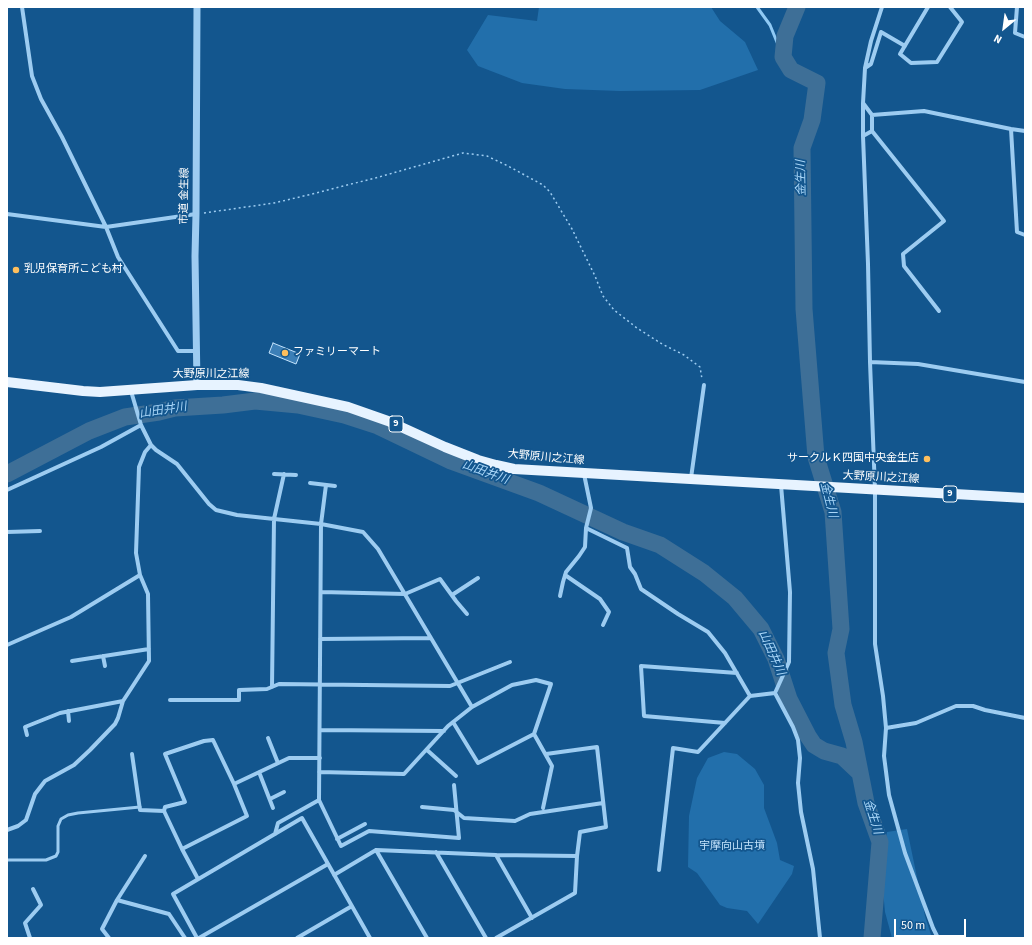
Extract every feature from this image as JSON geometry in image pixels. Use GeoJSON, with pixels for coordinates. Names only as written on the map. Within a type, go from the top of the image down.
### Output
{"type":"FeatureCollection","features":[{"type":"Feature","properties":{"kind":"main road","name":"大野原川之江線"},"geometry":{"type":"LineString","coordinates":[[7,382],[100,392],[197,385],[238,385],[261,388],[348,407],[388,421],[478,460],[514,469],[1025,498]]}},
{"type":"Feature","properties":{"kind":"street"},"geometry":{"type":"LineString","coordinates":[[22,7],[32,76],[41,99],[62,137],[106,227],[118,257],[178,351],[196,351]]}},
{"type":"Feature","properties":{"kind":"street","name":"市道 金生線"},"geometry":{"type":"LineString","coordinates":[[197,7],[195,256],[197,385]]}},
{"type":"Feature","properties":{"kind":"street"},"geometry":{"type":"LineString","coordinates":[[882,7],[871,41],[865,68],[863,103],[875,490],[875,644],[886,728],[884,756],[889,795],[905,854],[938,938]]}},
{"type":"Feature","properties":{"kind":"street"},"geometry":{"type":"LineString","coordinates":[[928,7],[900,54],[911,62],[937,62],[962,22],[950,7]]}},
{"type":"Feature","properties":{"kind":"street"},"geometry":{"type":"LineString","coordinates":[[1017,7],[1015,33],[1025,37]]}},
{"type":"Feature","properties":{"kind":"street"},"geometry":{"type":"LineString","coordinates":[[865,68],[871,64],[881,32],[905,46]]}},
{"type":"Feature","properties":{"kind":"street"},"geometry":{"type":"LineString","coordinates":[[863,103],[872,114],[872,131],[944,221],[903,254],[904,266],[939,311]]}},
{"type":"Feature","properties":{"kind":"street"},"geometry":{"type":"LineString","coordinates":[[872,114],[924,111],[1025,131]]}},
{"type":"Feature","properties":{"kind":"street"},"geometry":{"type":"LineString","coordinates":[[1011,129],[1017,232],[1025,235]]}},
{"type":"Feature","properties":{"kind":"street"},"geometry":{"type":"LineString","coordinates":[[863,136],[872,131]]}},
{"type":"Feature","properties":{"kind":"street"},"geometry":{"type":"LineString","coordinates":[[7,214],[106,227],[196,214]]}},
{"type":"Feature","properties":{"kind":"street"},"geometry":{"type":"LineString","coordinates":[[870,362],[918,364],[1025,382]]}},
{"type":"Feature","properties":{"kind":"street"},"geometry":{"type":"LineString","coordinates":[[690,479],[704,386]]}},
{"type":"Feature","properties":{"kind":"street"},"geometry":{"type":"LineString","coordinates":[[130,390],[141,425],[151,445],[177,464],[209,504],[216,510],[237,515],[321,524],[363,532],[378,549],[472,707]]}},
{"type":"Feature","properties":{"kind":"street"},"geometry":{"type":"LineString","coordinates":[[7,490],[101,447],[141,425]]}},
{"type":"Feature","properties":{"kind":"street"},"geometry":{"type":"LineString","coordinates":[[7,830],[18,826],[26,820],[35,794],[45,781],[74,764],[90,750],[114,724],[118,718],[123,700],[149,661],[148,594],[140,575],[136,553],[139,467],[145,452],[151,445]]}},
{"type":"Feature","properties":{"kind":"street"},"geometry":{"type":"LineString","coordinates":[[560,596],[565,574],[584,547],[590,508],[584,473]]}},
{"type":"Feature","properties":{"kind":"street"},"geometry":{"type":"LineString","coordinates":[[274,474],[296,475]]}},
{"type":"Feature","properties":{"kind":"street"},"geometry":{"type":"LineString","coordinates":[[272,688],[274,519],[284,474]]}},
{"type":"Feature","properties":{"kind":"street"},"geometry":{"type":"LineString","coordinates":[[310,483],[335,486]]}},
{"type":"Feature","properties":{"kind":"street"},"geometry":{"type":"LineString","coordinates":[[775,693],[789,662],[790,592],[781,484]]}},
{"type":"Feature","properties":{"kind":"street"},"geometry":{"type":"LineString","coordinates":[[326,485],[321,524],[319,800],[341,846],[369,831],[459,838],[454,785]]}},
{"type":"Feature","properties":{"kind":"street"},"geometry":{"type":"LineString","coordinates":[[586,528],[627,548],[630,567],[635,574],[641,589],[708,632],[725,653],[750,696]]}},
{"type":"Feature","properties":{"kind":"street"},"geometry":{"type":"LineString","coordinates":[[7,532],[40,531]]}},
{"type":"Feature","properties":{"kind":"street"},"geometry":{"type":"LineString","coordinates":[[565,574],[600,598],[610,612],[603,625]]}},
{"type":"Feature","properties":{"kind":"street"},"geometry":{"type":"LineString","coordinates":[[7,645],[71,617],[140,575]]}},
{"type":"Feature","properties":{"kind":"street"},"geometry":{"type":"LineString","coordinates":[[452,595],[478,578]]}},
{"type":"Feature","properties":{"kind":"street"},"geometry":{"type":"LineString","coordinates":[[321,592],[405,594],[440,579],[467,614]]}},
{"type":"Feature","properties":{"kind":"street"},"geometry":{"type":"LineString","coordinates":[[320,639],[431,638]]}},
{"type":"Feature","properties":{"kind":"street"},"geometry":{"type":"LineString","coordinates":[[72,661],[149,649]]}},
{"type":"Feature","properties":{"kind":"street"},"geometry":{"type":"LineString","coordinates":[[103,656],[105,666]]}},
{"type":"Feature","properties":{"kind":"street"},"geometry":{"type":"LineString","coordinates":[[170,700],[239,700],[239,690],[267,689],[279,684],[450,686],[510,662]]}},
{"type":"Feature","properties":{"kind":"street"},"geometry":{"type":"LineString","coordinates":[[725,723],[644,716],[641,666],[736,673]]}},
{"type":"Feature","properties":{"kind":"street"},"geometry":{"type":"LineString","coordinates":[[319,772],[404,774],[453,722],[472,707],[512,685],[536,680],[551,684],[534,734],[478,762],[453,722]]}},
{"type":"Feature","properties":{"kind":"street"},"geometry":{"type":"LineString","coordinates":[[659,870],[673,748],[698,752],[750,696],[775,693]]}},
{"type":"Feature","properties":{"kind":"street"},"geometry":{"type":"LineString","coordinates":[[775,693],[793,727],[798,740],[800,758],[798,783],[801,812],[813,869],[820,938]]}},
{"type":"Feature","properties":{"kind":"street"},"geometry":{"type":"LineString","coordinates":[[27,735],[25,727],[60,713],[123,700]]}},
{"type":"Feature","properties":{"kind":"street"},"geometry":{"type":"LineString","coordinates":[[886,728],[916,723],[956,706],[973,706],[1025,718]]}},
{"type":"Feature","properties":{"kind":"street"},"geometry":{"type":"LineString","coordinates":[[68,711],[69,721]]}},
{"type":"Feature","properties":{"kind":"street"},"geometry":{"type":"LineString","coordinates":[[320,730],[444,731]]}},
{"type":"Feature","properties":{"kind":"street"},"geometry":{"type":"LineString","coordinates":[[534,734],[552,766],[543,808]]}},
{"type":"Feature","properties":{"kind":"street"},"geometry":{"type":"LineString","coordinates":[[268,738],[278,763]]}},
{"type":"Feature","properties":{"kind":"street"},"geometry":{"type":"LineString","coordinates":[[164,811],[165,807],[185,802],[165,754],[204,741],[214,740],[247,816],[182,849]]}},
{"type":"Feature","properties":{"kind":"street"},"geometry":{"type":"LineString","coordinates":[[496,938],[575,893],[580,832],[606,827],[597,747],[546,754]]}},
{"type":"Feature","properties":{"kind":"street"},"geometry":{"type":"LineString","coordinates":[[426,750],[456,776]]}},
{"type":"Feature","properties":{"kind":"street"},"geometry":{"type":"LineString","coordinates":[[132,754],[140,810],[164,811]]}},
{"type":"Feature","properties":{"kind":"street"},"geometry":{"type":"LineString","coordinates":[[234,784],[289,758],[320,758]]}},
{"type":"Feature","properties":{"kind":"street"},"geometry":{"type":"LineString","coordinates":[[259,772],[274,808]]}},
{"type":"Feature","properties":{"kind":"street"},"geometry":{"type":"LineString","coordinates":[[270,799],[284,792]]}},
{"type":"Feature","properties":{"kind":"street"},"geometry":{"type":"LineString","coordinates":[[275,834],[278,823],[319,800]]}},
{"type":"Feature","properties":{"kind":"street"},"geometry":{"type":"LineString","coordinates":[[422,806],[454,810],[464,818],[515,821],[530,814],[603,803]]}},
{"type":"Feature","properties":{"kind":"street"},"geometry":{"type":"LineString","coordinates":[[164,811],[198,879]]}},
{"type":"Feature","properties":{"kind":"street"},"geometry":{"type":"LineString","coordinates":[[328,864],[198,938],[173,894],[302,818],[370,938]]}},
{"type":"Feature","properties":{"kind":"street"},"geometry":{"type":"LineString","coordinates":[[337,839],[365,824]]}},
{"type":"Feature","properties":{"kind":"street"},"geometry":{"type":"LineString","coordinates":[[334,875],[376,850],[496,855],[577,856]]}},
{"type":"Feature","properties":{"kind":"street"},"geometry":{"type":"LineString","coordinates":[[376,850],[427,938]]}},
{"type":"Feature","properties":{"kind":"street"},"geometry":{"type":"LineString","coordinates":[[436,852],[486,938]]}},
{"type":"Feature","properties":{"kind":"street"},"geometry":{"type":"LineString","coordinates":[[496,855],[532,918]]}},
{"type":"Feature","properties":{"kind":"street"},"geometry":{"type":"LineString","coordinates":[[109,938],[102,929],[117,900],[145,856]]}},
{"type":"Feature","properties":{"kind":"street"},"geometry":{"type":"LineString","coordinates":[[30,938],[25,923],[41,905],[33,889]]}},
{"type":"Feature","properties":{"kind":"street"},"geometry":{"type":"LineString","coordinates":[[117,900],[169,914],[185,938]]}},
{"type":"Feature","properties":{"kind":"street"},"geometry":{"type":"LineString","coordinates":[[297,938],[352,906]]}},
{"type":"Feature","properties":{"kind":"lane"},"geometry":{"type":"LineString","coordinates":[[7,860],[46,860],[56,856],[58,852],[58,826],[61,819],[68,815],[140,807]]}},
{"type":"Feature","properties":{"kind":"path"},"geometry":{"type":"LineString","coordinates":[[196,214],[280,201],[379,177],[463,153],[487,156],[543,185],[550,192],[572,229],[603,296],[614,310],[637,328],[662,344],[684,355],[700,367],[704,386]]}},
{"type":"Feature","properties":{"kind":"green space"},"geometry":{"type":"Polygon","coordinates":[[[539,7],[711,7],[720,21],[745,42],[758,70],[700,90],[620,91],[565,89],[522,83],[478,66],[467,50],[488,15],[537,21],[539,7]]]}},
{"type":"Feature","properties":{"kind":"green space","name":"宇摩向山古墳"},"geometry":{"type":"Polygon","coordinates":[[[724,752],[737,754],[755,769],[764,785],[764,808],[777,843],[780,860],[794,866],[792,874],[758,924],[747,911],[727,908],[720,905],[697,873],[688,867],[689,816],[697,778],[708,758],[724,752]]]}},
{"type":"Feature","properties":{"kind":"green space"},"geometry":{"type":"Polygon","coordinates":[[[907,829],[925,916],[932,938],[892,938],[885,912],[882,862],[887,832],[907,829]]]}},
{"type":"Feature","properties":{"kind":"building","name":"ファミリーマート"},"geometry":{"type":"Polygon","coordinates":[[[273,343],[300,354],[296,364],[269,353],[273,343]]]}},
{"type":"Feature","properties":{"kind":"waterway"},"geometry":{"type":"LineString","coordinates":[[757,7],[770,25],[783,57]]}},
{"type":"Feature","properties":{"kind":"waterway","name":"金生川"},"geometry":{"type":"LineString","coordinates":[[797,7],[785,36],[783,57],[791,70],[817,83],[812,120],[802,148],[804,309],[816,457],[833,512],[841,629],[836,653],[843,705],[854,742],[866,803],[880,842],[872,938]]}},
{"type":"Feature","properties":{"kind":"waterway","name":"山田井川"},"geometry":{"type":"LineString","coordinates":[[7,474],[89,431],[125,417],[175,408],[255,401],[298,405],[344,415],[378,426],[451,461],[539,493],[623,532],[660,545],[704,573],[735,598],[761,629],[776,659],[789,699],[814,745],[824,751],[842,756],[860,773]]}},
{"type":"Feature","properties":{"kind":"place","name":"乳児保育所こども村"},"geometry":{"type":"Point","coordinates":[16,270]}},
{"type":"Feature","properties":{"kind":"place","name":"ファミリーマート"},"geometry":{"type":"Point","coordinates":[285,353]}},
{"type":"Feature","properties":{"kind":"place","name":"サークルＫ四国中央金生店"},"geometry":{"type":"Point","coordinates":[927,459]}}]}
